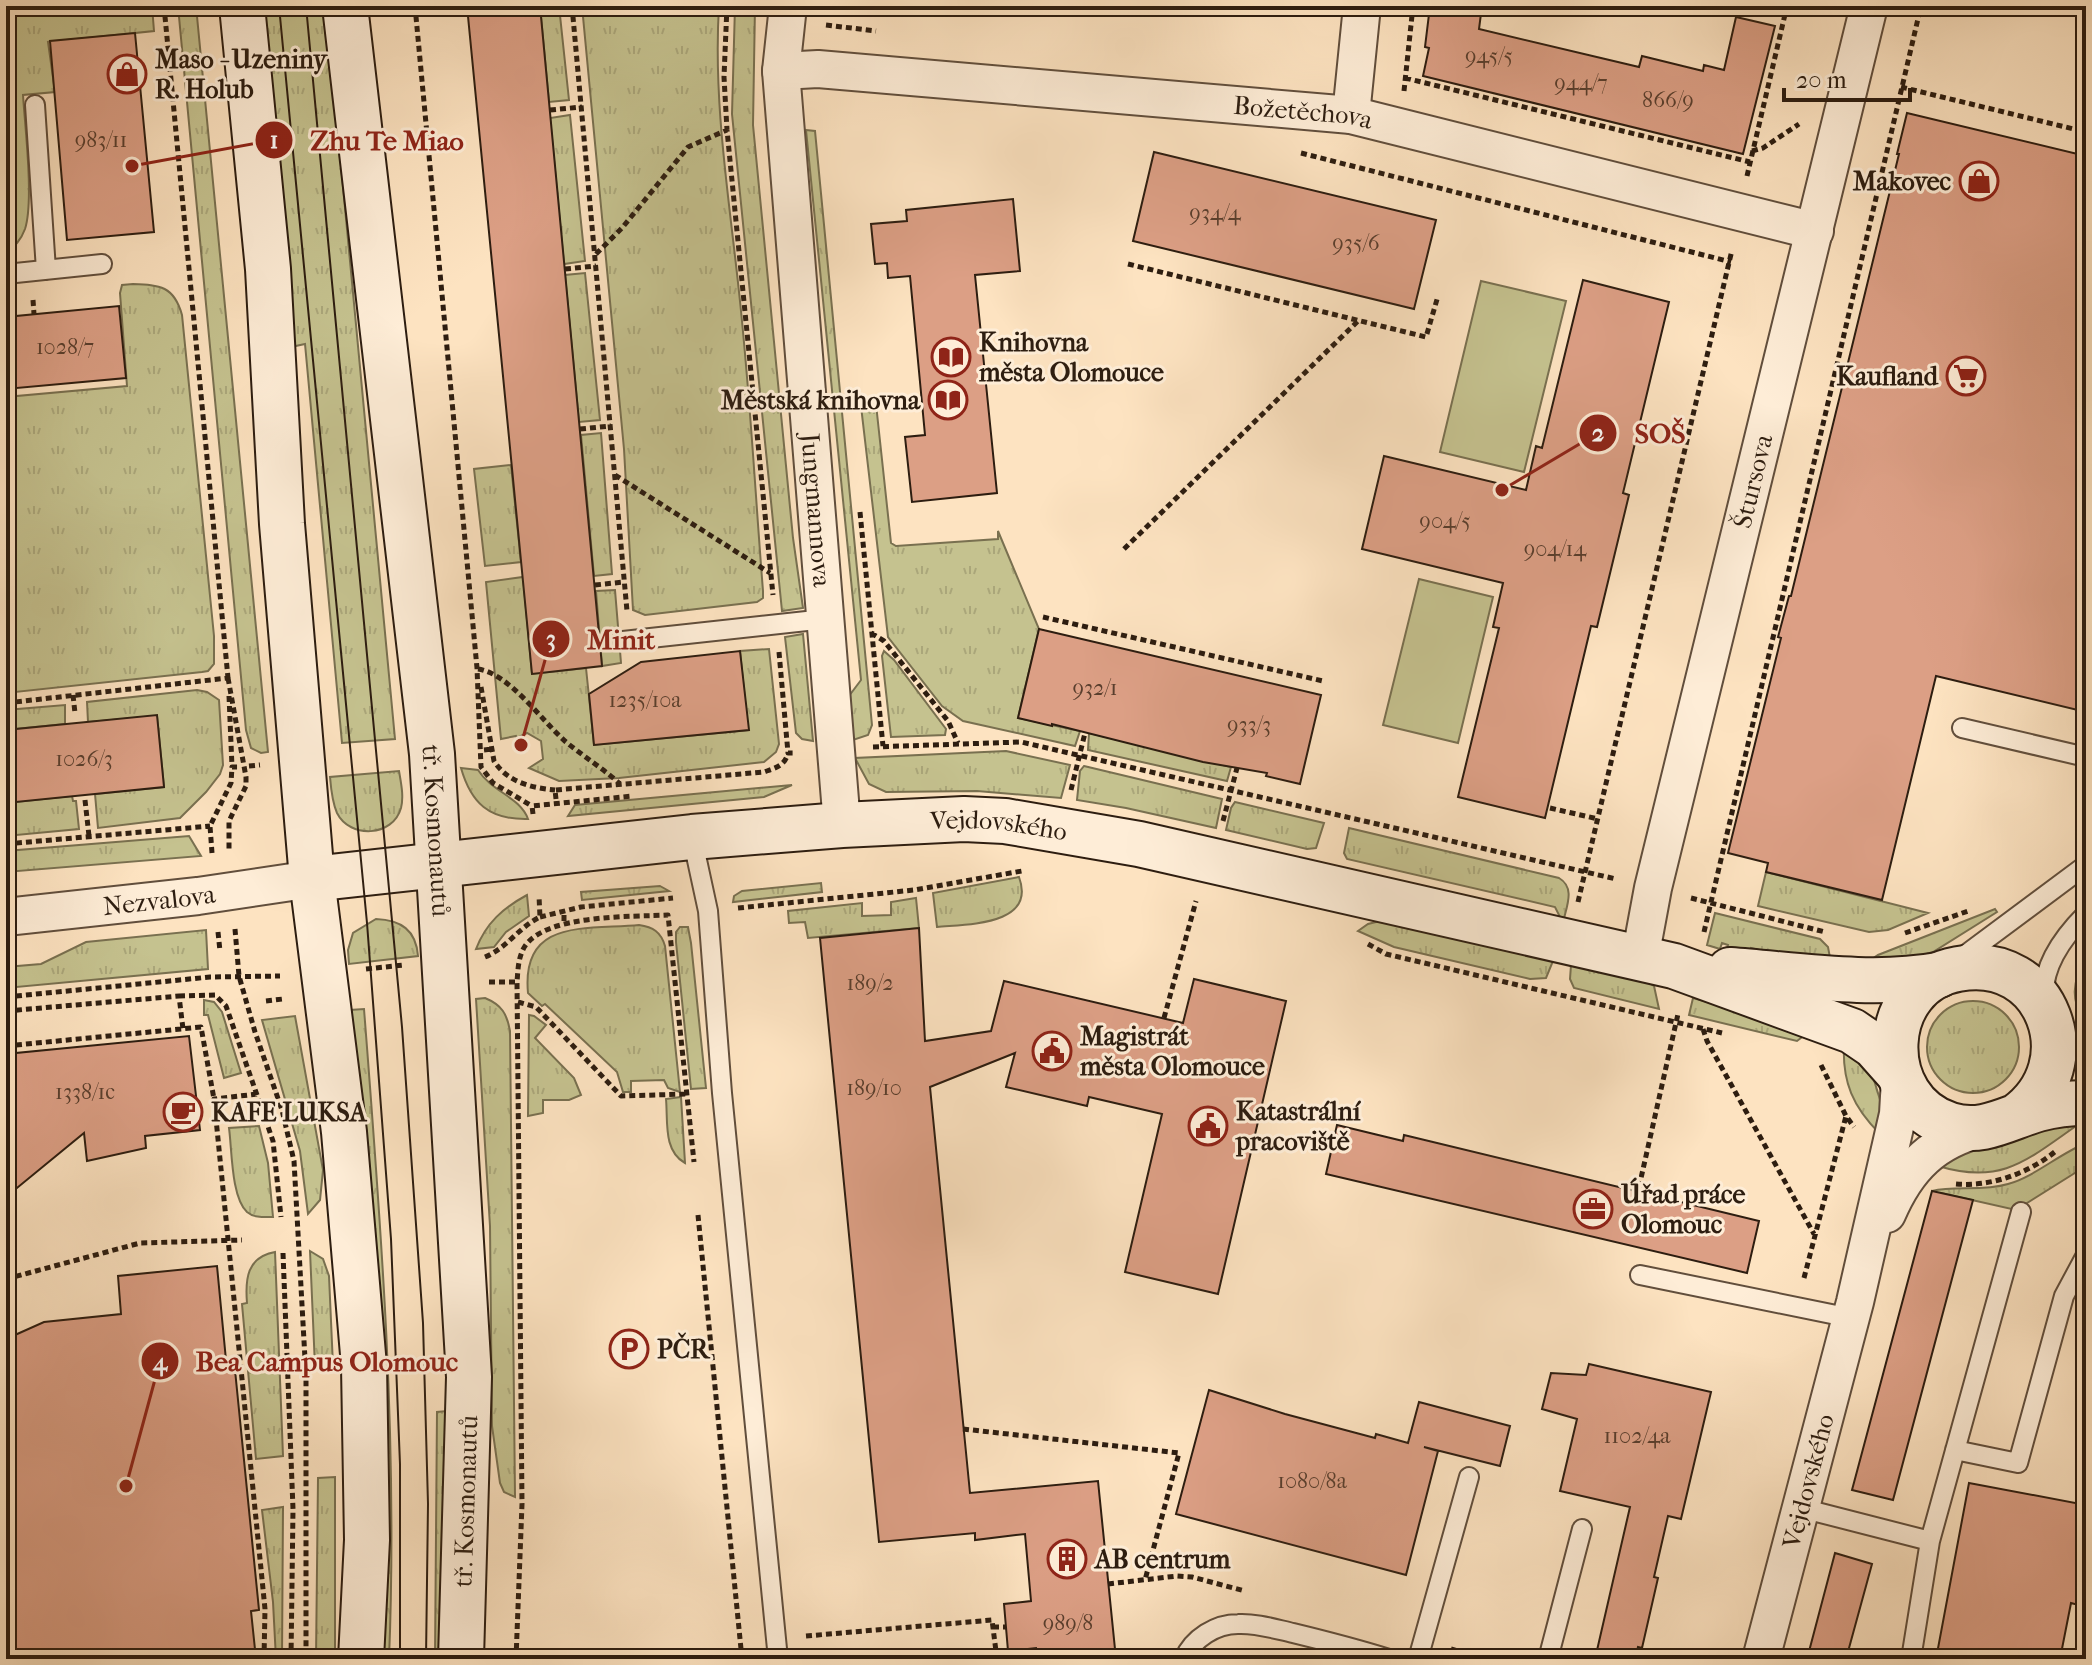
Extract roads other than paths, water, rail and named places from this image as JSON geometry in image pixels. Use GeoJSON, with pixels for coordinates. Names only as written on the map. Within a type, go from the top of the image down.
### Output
{"type":"FeatureCollection","features":[{"type":"Feature","properties":{"kind":"street"},"geometry":{"type":"LineString","coordinates":[[242,6],[268,269],[282,524],[312,879],[308,986],[344,1132],[364,1366],[367,1540],[361,1659]]}},
{"type":"Feature","properties":{"kind":"street","name":"tř. Kosmonautů"},"geometry":{"type":"LineString","coordinates":[[345,6],[432,754],[441,865],[469,1377],[461,1659]]}},
{"type":"Feature","properties":{"kind":"street","name":"Jungmannova"},"geometry":{"type":"LineString","coordinates":[[788,6],[781,71],[842,825]]}},
{"type":"Feature","properties":{"kind":"street"},"geometry":{"type":"LineString","coordinates":[[1351,115],[1362,6]]}},
{"type":"Feature","properties":{"kind":"street","name":"Štursova"},"geometry":{"type":"LineString","coordinates":[[1657,962],[1653,888],[1869,6]]}},
{"type":"Feature","properties":{"kind":"street","name":"Božetěchova"},"geometry":{"type":"LineString","coordinates":[[781,71],[818,69],[1351,115],[1815,231]]}},
{"type":"Feature","properties":{"kind":"street","name":"Vejdovského"},"geometry":{"type":"LineString","coordinates":[[312,879],[692,837],[842,825],[964,819],[1087,833],[1657,962],[1852,1031],[1880,1052],[1914,1102],[1935,1118],[1960,1127],[2001,1122],[2043,1091],[2052,1069],[2055,1045],[2049,1017]]}},
{"type":"Feature","properties":{"kind":"street","name":"Nezvalova"},"geometry":{"type":"LineString","coordinates":[[6,917],[198,896],[312,879]]}},
{"type":"Feature","properties":{"kind":"street","name":"Vejdovského"},"geometry":{"type":"LineString","coordinates":[[1657,962],[1878,979],[1939,975]]}},
{"type":"Feature","properties":{"kind":"street","name":"Vejdovského"},"geometry":{"type":"LineString","coordinates":[[1761,1659],[1853,1310],[1898,1114],[1899,1076],[1893,1044],[1900,1016],[1915,992],[1939,975],[1976,967],[2001,971],[2023,983],[2041,1001],[2063,1037],[2086,1052]]}},
{"type":"Feature","properties":{"kind":"street","name":"Vejdovského"},"geometry":{"type":"LineString","coordinates":[[1853,1310],[1886,1217],[1900,1188],[1913,1170],[1940,1144],[1964,1133],[2053,1106],[2086,1103]]}},
{"type":"Feature","properties":{"kind":"lane"},"geometry":{"type":"LineString","coordinates":[[35,105],[46,270]]}},
{"type":"Feature","properties":{"kind":"lane"},"geometry":{"type":"LineString","coordinates":[[6,274],[102,264]]}},
{"type":"Feature","properties":{"kind":"lane"},"geometry":{"type":"LineString","coordinates":[[623,641],[825,619]]}},
{"type":"Feature","properties":{"kind":"lane"},"geometry":{"type":"LineString","coordinates":[[1962,728],[2086,757]]}},
{"type":"Feature","properties":{"kind":"lane"},"geometry":{"type":"LineString","coordinates":[[692,837],[708,911],[722,1093],[778,1659]]}},
{"type":"Feature","properties":{"kind":"lane"},"geometry":{"type":"LineString","coordinates":[[1939,975],[2086,865]]}},
{"type":"Feature","properties":{"kind":"lane"},"geometry":{"type":"LineString","coordinates":[[2049,1017],[2045,977],[2066,937],[2086,914]]}},
{"type":"Feature","properties":{"kind":"lane"},"geometry":{"type":"LineString","coordinates":[[1911,1659],[1930,1541],[2021,1212]]}},
{"type":"Feature","properties":{"kind":"lane"},"geometry":{"type":"LineString","coordinates":[[1955,1450],[2018,1463],[2064,1296],[2086,1255]]}},
{"type":"Feature","properties":{"kind":"lane"},"geometry":{"type":"LineString","coordinates":[[1640,1275],[1853,1310]]}},
{"type":"Feature","properties":{"kind":"lane"},"geometry":{"type":"LineString","coordinates":[[1418,1659],[1469,1477]]}},
{"type":"Feature","properties":{"kind":"lane"},"geometry":{"type":"LineString","coordinates":[[1801,1508],[1930,1541]]}},
{"type":"Feature","properties":{"kind":"lane"},"geometry":{"type":"LineString","coordinates":[[1548,1659],[1582,1529]]}},
{"type":"Feature","properties":{"kind":"lane"},"geometry":{"type":"LineString","coordinates":[[1184,1659],[1187,1651],[1209,1630],[1236,1624],[1264,1626],[1350,1646],[1389,1659]]}},
{"type":"Feature","properties":{"kind":"tram line"},"geometry":{"type":"LineString","coordinates":[[279,6],[367,923],[391,1239],[400,1464],[400,1659]]}},
{"type":"Feature","properties":{"kind":"tram line"},"geometry":{"type":"LineString","coordinates":[[306,6],[402,1027],[423,1323],[428,1504],[426,1659]]}},
{"type":"Feature","properties":{"kind":"place","name":"Maso - Uzeniny R. Holub"},"geometry":{"type":"Point","coordinates":[127,74]}},
{"type":"Feature","properties":{"kind":"place","name":"Zhu Te Miao"},"geometry":{"type":"Point","coordinates":[132,166]}},
{"type":"Feature","properties":{"kind":"place","name":"Makovec"},"geometry":{"type":"Point","coordinates":[1979,181]}},
{"type":"Feature","properties":{"kind":"place","name":"Knihovna města Olomouce"},"geometry":{"type":"Point","coordinates":[951,357]}},
{"type":"Feature","properties":{"kind":"place","name":"Kaufland"},"geometry":{"type":"Point","coordinates":[1966,376]}},
{"type":"Feature","properties":{"kind":"place","name":"Městská knihovna"},"geometry":{"type":"Point","coordinates":[948,400]}},
{"type":"Feature","properties":{"kind":"place","name":"SOŠ"},"geometry":{"type":"Point","coordinates":[1502,490]}},
{"type":"Feature","properties":{"kind":"place","name":"Minit"},"geometry":{"type":"Point","coordinates":[521,745]}},
{"type":"Feature","properties":{"kind":"place","name":"Magistrát města Olomouce"},"geometry":{"type":"Point","coordinates":[1052,1051]}},
{"type":"Feature","properties":{"kind":"place","name":"KAFE LUKSA"},"geometry":{"type":"Point","coordinates":[183,1112]}},
{"type":"Feature","properties":{"kind":"place","name":"Katastrální pracoviště"},"geometry":{"type":"Point","coordinates":[1208,1126]}},
{"type":"Feature","properties":{"kind":"place","name":"Úřad práce Olomouc"},"geometry":{"type":"Point","coordinates":[1593,1209]}},
{"type":"Feature","properties":{"kind":"place","name":"PČR"},"geometry":{"type":"Point","coordinates":[629,1349]}},
{"type":"Feature","properties":{"kind":"place","name":"Bea Campus Olomouc"},"geometry":{"type":"Point","coordinates":[126,1486]}},
{"type":"Feature","properties":{"kind":"place","name":"AB centrum"},"geometry":{"type":"Point","coordinates":[1067,1559]}}]}
